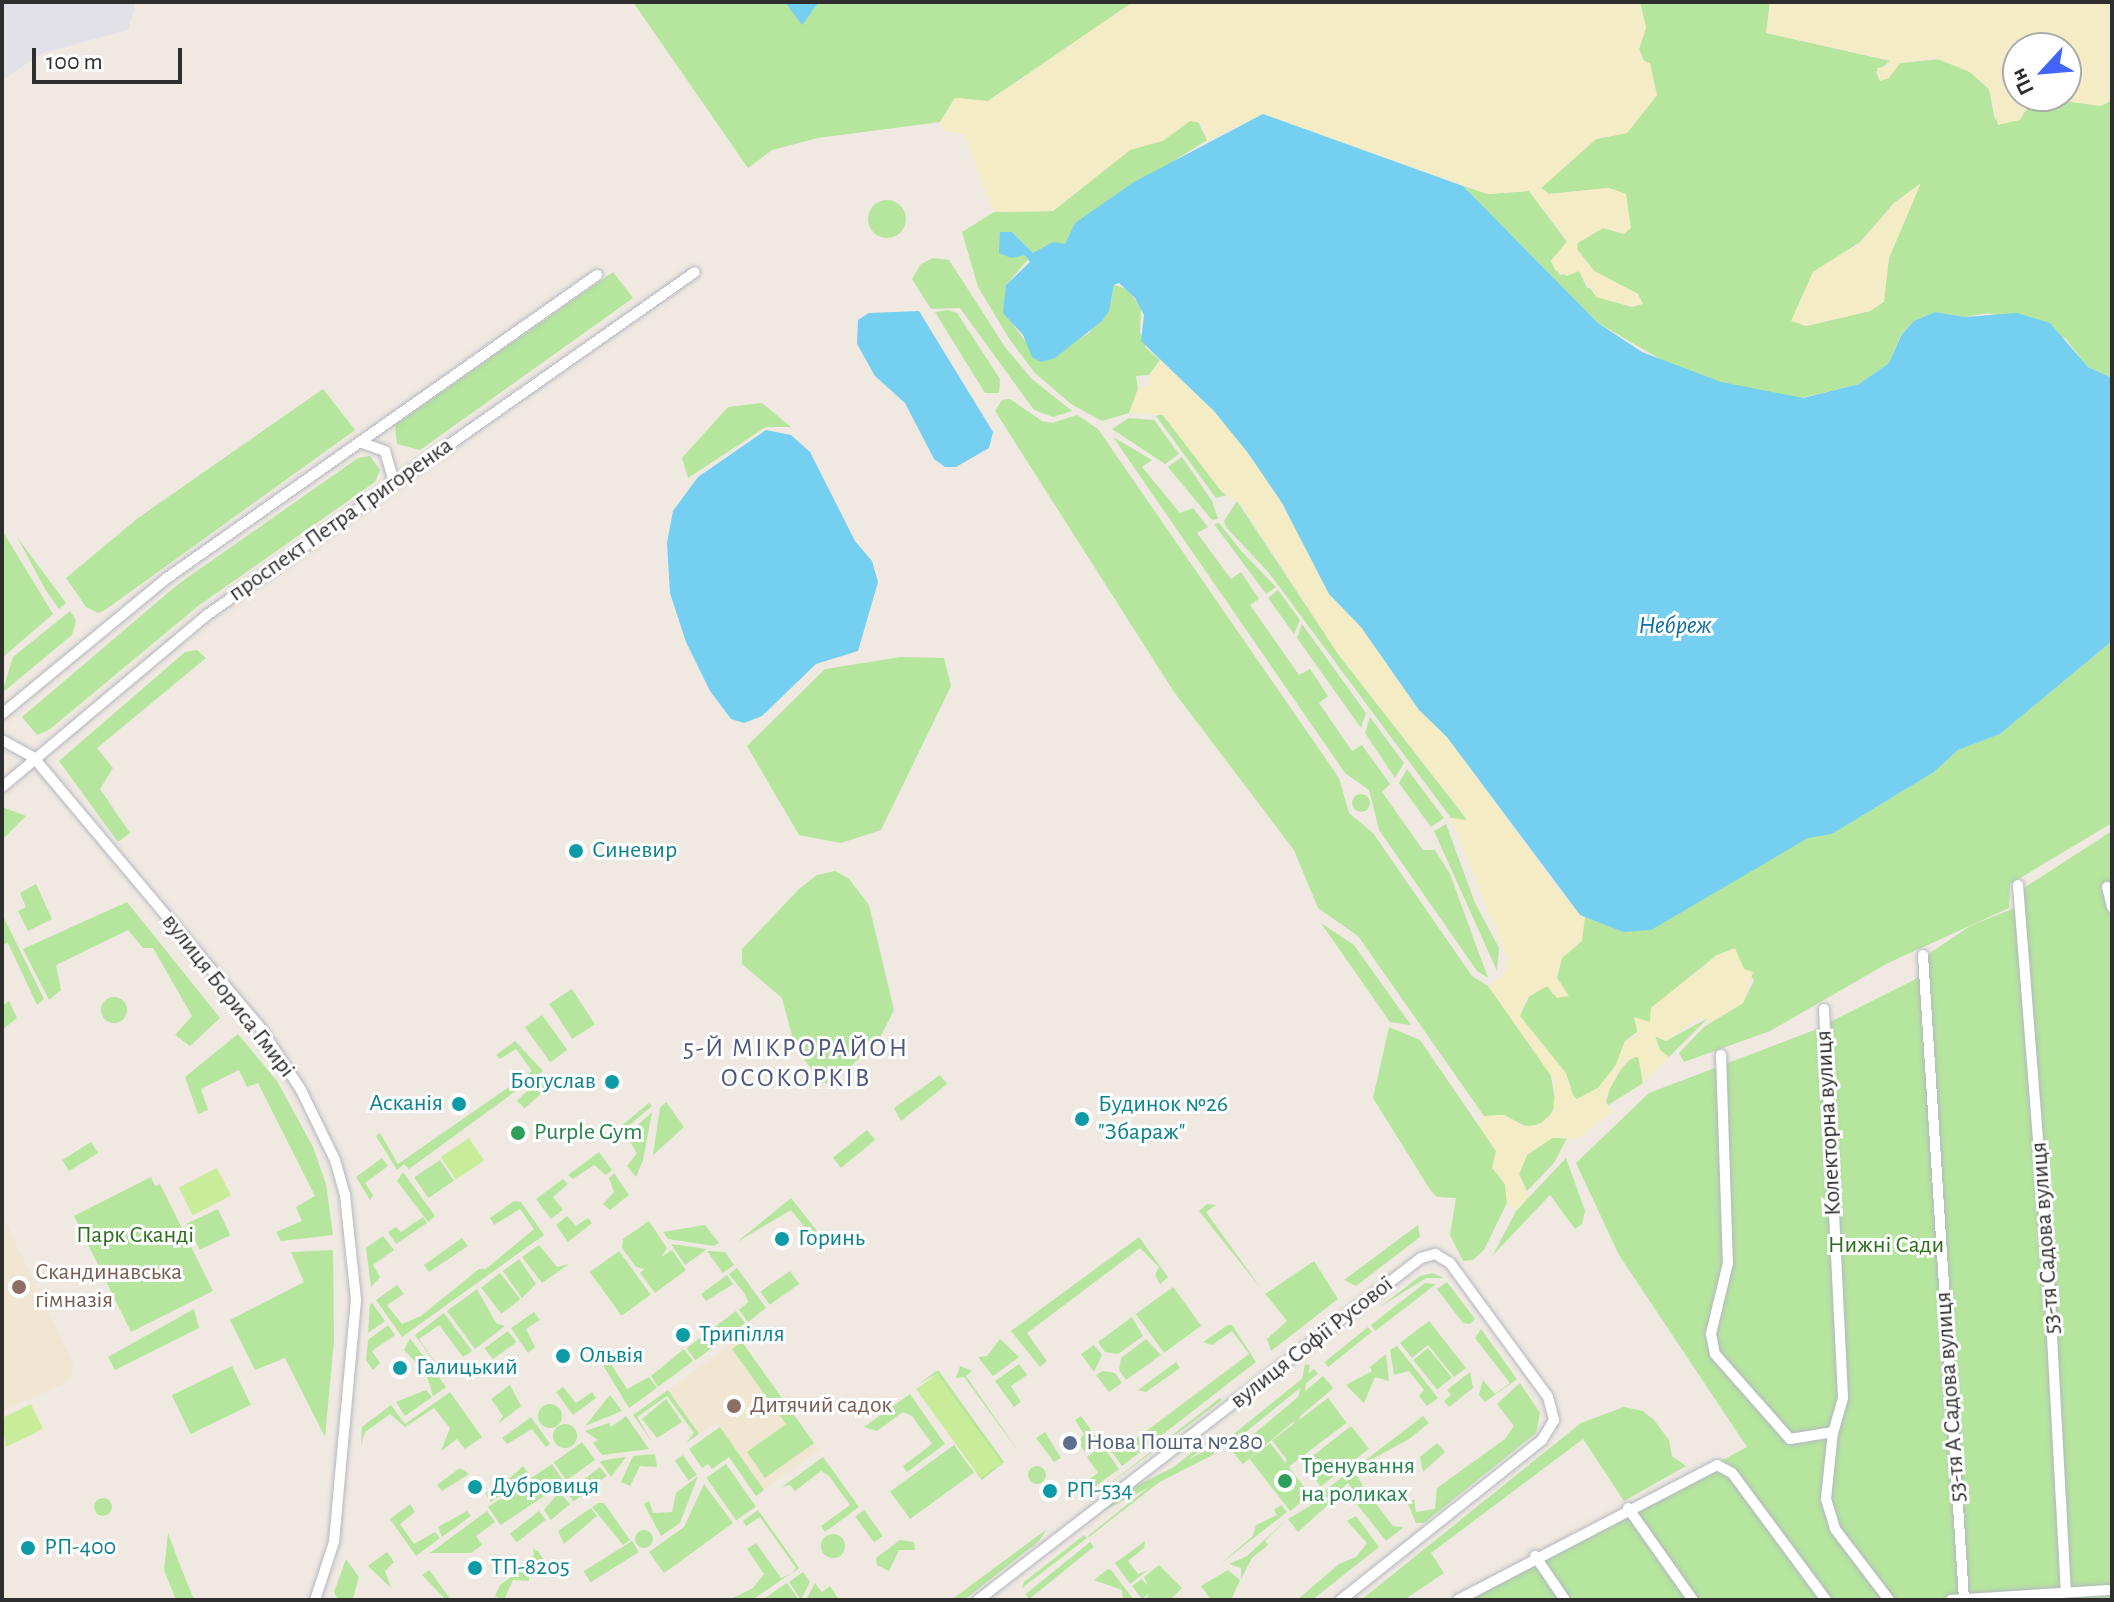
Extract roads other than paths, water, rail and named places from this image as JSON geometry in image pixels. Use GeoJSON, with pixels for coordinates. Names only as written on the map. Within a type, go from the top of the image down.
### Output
{"type":"FeatureCollection","features":[{"type":"Feature","properties":{"kind":"street","name":"проспект Петра Григоренка"},"geometry":{"type":"LineString","coordinates":[[2,787],[207,615],[695,272]]}},
{"type":"Feature","properties":{"kind":"street"},"geometry":{"type":"LineString","coordinates":[[2,714],[167,578],[597,275]]}},
{"type":"Feature","properties":{"kind":"street"},"geometry":{"type":"LineString","coordinates":[[360,442],[385,451],[394,483]]}},
{"type":"Feature","properties":{"kind":"street"},"geometry":{"type":"LineString","coordinates":[[2,740],[34,758]]}},
{"type":"Feature","properties":{"kind":"street","name":"вулиця Бориса Гмирі"},"geometry":{"type":"LineString","coordinates":[[34,758],[261,1029],[301,1090],[335,1160],[345,1195],[356,1300],[334,1542],[315,1600]]}},
{"type":"Feature","properties":{"kind":"street","name":"53-тя Садова вулиця"},"geometry":{"type":"LineString","coordinates":[[2018,885],[2047,1247],[2066,1592]]}},
{"type":"Feature","properties":{"kind":"street"},"geometry":{"type":"LineString","coordinates":[[2107,887],[2112,907]]}},
{"type":"Feature","properties":{"kind":"street","name":"53-тя А Садова вулиця"},"geometry":{"type":"LineString","coordinates":[[1923,955],[1964,1600]]}},
{"type":"Feature","properties":{"kind":"street","name":"Колекторна вулиця"},"geometry":{"type":"LineString","coordinates":[[1824,1009],[1843,1398],[1833,1432],[1826,1499],[1835,1529],[1889,1600]]}},
{"type":"Feature","properties":{"kind":"street"},"geometry":{"type":"LineString","coordinates":[[1721,1055],[1728,1263],[1711,1334],[1715,1354],[1790,1439],[1833,1432]]}},
{"type":"Feature","properties":{"kind":"street","name":"вулиця Софії Русової"},"geometry":{"type":"LineString","coordinates":[[978,1600],[1428,1255],[1450,1263],[1548,1397],[1555,1410],[1551,1431],[1341,1600]]}},
{"type":"Feature","properties":{"kind":"street"},"geometry":{"type":"LineString","coordinates":[[1458,1600],[1535,1556],[1712,1465],[1732,1473],[1826,1600]]}},
{"type":"Feature","properties":{"kind":"street"},"geometry":{"type":"LineString","coordinates":[[1628,1508],[1693,1600]]}},
{"type":"Feature","properties":{"kind":"street"},"geometry":{"type":"LineString","coordinates":[[1535,1556],[1565,1600]]}},
{"type":"Feature","properties":{"kind":"street"},"geometry":{"type":"LineString","coordinates":[[1951,1600],[2066,1592],[2083,1596],[2112,1590]]}},
{"type":"Feature","properties":{"kind":"water"},"geometry":{"type":"Polygon","coordinates":[[[785,2],[819,2],[802,25],[785,2]]]}},
{"type":"Feature","properties":{"kind":"water","name":"Небреж"},"geometry":{"type":"Polygon","coordinates":[[[1263,114],[1463,186],[1598,323],[1642,352],[1721,382],[1803,398],[1859,384],[1889,363],[1902,334],[1914,321],[1935,312],[1965,317],[2017,313],[2050,323],[2088,367],[2112,378],[2112,641],[2000,734],[1958,750],[1934,772],[1832,834],[1808,838],[1651,930],[1623,932],[1580,915],[1447,737],[1419,710],[1361,627],[1329,594],[1282,503],[1248,453],[1214,411],[1141,341],[1144,315],[1135,298],[1119,283],[1114,285],[1109,311],[1102,321],[1055,358],[1041,362],[1032,357],[1023,335],[1003,313],[1006,285],[1030,262],[1025,255],[1011,258],[999,253],[1000,232],[1012,232],[1033,253],[1053,242],[1065,244],[1075,223],[1134,182],[1263,114]]]}},
{"type":"Feature","properties":{"kind":"water"},"geometry":{"type":"Polygon","coordinates":[[[919,311],[993,432],[989,448],[956,467],[945,467],[934,459],[905,403],[875,376],[857,344],[858,320],[869,313],[919,311]]]}},
{"type":"Feature","properties":{"kind":"water"},"geometry":{"type":"Polygon","coordinates":[[[766,430],[791,435],[810,452],[855,541],[872,561],[878,582],[858,651],[816,664],[762,716],[744,723],[731,719],[710,691],[686,642],[670,593],[667,543],[673,511],[698,477],[766,430]]]}},
{"type":"Feature","properties":{"kind":"place","name":"Синевир"},"geometry":{"type":"Point","coordinates":[576,851]}},
{"type":"Feature","properties":{"kind":"place","name":"Богуслав"},"geometry":{"type":"Point","coordinates":[612,1082]}},
{"type":"Feature","properties":{"kind":"place","name":"Асканія"},"geometry":{"type":"Point","coordinates":[459,1104]}},
{"type":"Feature","properties":{"kind":"place","name":"Будинок №26 \"Збараж\""},"geometry":{"type":"Point","coordinates":[1082,1119]}},
{"type":"Feature","properties":{"kind":"place","name":"Purple Gym"},"geometry":{"type":"Point","coordinates":[518,1133]}},
{"type":"Feature","properties":{"kind":"place","name":"Горинь"},"geometry":{"type":"Point","coordinates":[782,1239]}},
{"type":"Feature","properties":{"kind":"place","name":"Скандинавська гімназія"},"geometry":{"type":"Point","coordinates":[19,1287]}},
{"type":"Feature","properties":{"kind":"place","name":"Трипілля"},"geometry":{"type":"Point","coordinates":[683,1335]}},
{"type":"Feature","properties":{"kind":"place","name":"Ольвія"},"geometry":{"type":"Point","coordinates":[563,1356]}},
{"type":"Feature","properties":{"kind":"place","name":"Галицький"},"geometry":{"type":"Point","coordinates":[400,1368]}},
{"type":"Feature","properties":{"kind":"place","name":"Дитячий садок"},"geometry":{"type":"Point","coordinates":[734,1406]}},
{"type":"Feature","properties":{"kind":"place","name":"Нова Пошта №280"},"geometry":{"type":"Point","coordinates":[1070,1443]}},
{"type":"Feature","properties":{"kind":"place","name":"Тренування на роликах"},"geometry":{"type":"Point","coordinates":[1285,1481]}},
{"type":"Feature","properties":{"kind":"place","name":"Дубровиця"},"geometry":{"type":"Point","coordinates":[475,1487]}},
{"type":"Feature","properties":{"kind":"place","name":"РП-534"},"geometry":{"type":"Point","coordinates":[1050,1491]}},
{"type":"Feature","properties":{"kind":"place","name":"РП-400"},"geometry":{"type":"Point","coordinates":[28,1548]}},
{"type":"Feature","properties":{"kind":"place","name":"ТП-8205"},"geometry":{"type":"Point","coordinates":[475,1568]}},
{"type":"Feature","properties":{"kind":"district","name":"5-Й МІКРОРАЙОН ОСОКОРКІВ"},"geometry":{"type":"Point","coordinates":[796,1064]}},
{"type":"Feature","properties":{"kind":"park label","name":"Парк Сканді"},"geometry":{"type":"Point","coordinates":[135,1236]}},
{"type":"Feature","properties":{"kind":"park label","name":"Нижні Сади"},"geometry":{"type":"Point","coordinates":[1886,1246]}}]}
